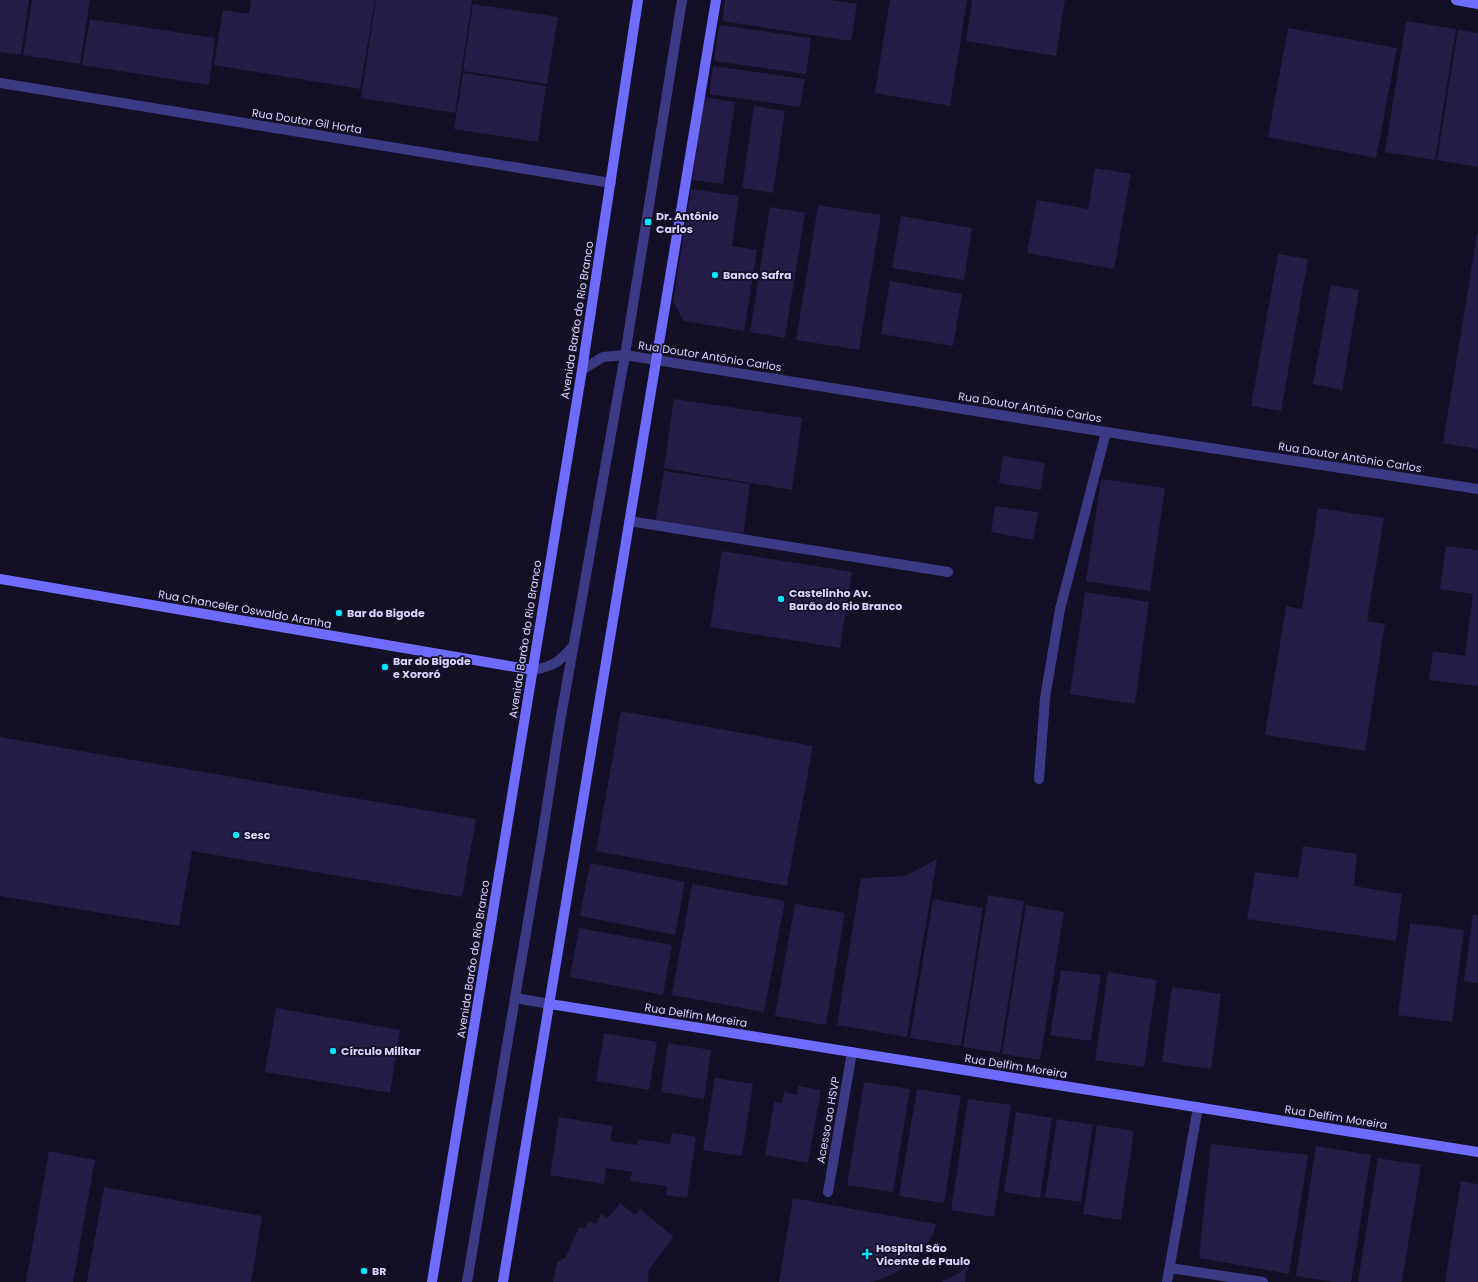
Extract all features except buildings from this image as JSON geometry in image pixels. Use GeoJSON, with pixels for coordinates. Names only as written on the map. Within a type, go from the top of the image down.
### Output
{"type":"FeatureCollection","features":[{"type":"Feature","properties":{"kind":"main road","name":"Avenida Barão do Rio Branco"},"geometry":{"type":"LineString","coordinates":[[432,1282],[582,370],[638,0]]}},
{"type":"Feature","properties":{"kind":"main road"},"geometry":{"type":"LineString","coordinates":[[503,1282],[716,0]]}},
{"type":"Feature","properties":{"kind":"main road"},"geometry":{"type":"LineString","coordinates":[[1456,0],[1478,4]]}},
{"type":"Feature","properties":{"kind":"main road","name":"Rua Chanceler Oswaldo Aranha"},"geometry":{"type":"LineString","coordinates":[[0,579],[533,670]]}},
{"type":"Feature","properties":{"kind":"main road","name":"Rua Delfim Moreira"},"geometry":{"type":"LineString","coordinates":[[550,1004],[1478,1152]]}},
{"type":"Feature","properties":{"kind":"street"},"geometry":{"type":"LineString","coordinates":[[467,1282],[560,722],[626,355],[682,0]]}},
{"type":"Feature","properties":{"kind":"street","name":"Rua Doutor Gil Horta"},"geometry":{"type":"LineString","coordinates":[[0,83],[611,183]]}},
{"type":"Feature","properties":{"kind":"street","name":"Rua Doutor Antônio Carlos"},"geometry":{"type":"LineString","coordinates":[[582,370],[603,357],[626,355],[1106,432],[1478,489]]}},
{"type":"Feature","properties":{"kind":"street"},"geometry":{"type":"LineString","coordinates":[[1039,778],[1045,698],[1060,609],[1106,432]]}},
{"type":"Feature","properties":{"kind":"street"},"geometry":{"type":"LineString","coordinates":[[629,521],[948,572]]}},
{"type":"Feature","properties":{"kind":"street"},"geometry":{"type":"LineString","coordinates":[[533,670],[547,668],[559,661],[575,644]]}},
{"type":"Feature","properties":{"kind":"street"},"geometry":{"type":"LineString","coordinates":[[515,998],[550,1004]]}},
{"type":"Feature","properties":{"kind":"street","name":"Acesso ao HSVP"},"geometry":{"type":"LineString","coordinates":[[828,1192],[852,1052]]}},
{"type":"Feature","properties":{"kind":"street"},"geometry":{"type":"LineString","coordinates":[[1167,1282],[1198,1107]]}},
{"type":"Feature","properties":{"kind":"street"},"geometry":{"type":"LineString","coordinates":[[1170,1268],[1263,1282]]}},
{"type":"Feature","properties":{"kind":"place","name":"Dr. Antônio Carlos"},"geometry":{"type":"Point","coordinates":[648,222]}},
{"type":"Feature","properties":{"kind":"place","name":"Banco Safra"},"geometry":{"type":"Point","coordinates":[715,275]}},
{"type":"Feature","properties":{"kind":"place","name":"Castelinho Av. Barão do Rio Branco"},"geometry":{"type":"Point","coordinates":[781,599]}},
{"type":"Feature","properties":{"kind":"place","name":"Bar do Bigode"},"geometry":{"type":"Point","coordinates":[339,613]}},
{"type":"Feature","properties":{"kind":"place","name":"Bar do Bigode e Xororó"},"geometry":{"type":"Point","coordinates":[385,667]}},
{"type":"Feature","properties":{"kind":"place","name":"Sesc"},"geometry":{"type":"Point","coordinates":[236,835]}},
{"type":"Feature","properties":{"kind":"place","name":"Círculo Militar"},"geometry":{"type":"Point","coordinates":[333,1051]}},
{"type":"Feature","properties":{"kind":"place","name":"Hospital São Vicente de Paulo"},"geometry":{"type":"Point","coordinates":[867,1254]}},
{"type":"Feature","properties":{"kind":"place","name":"BR"},"geometry":{"type":"Point","coordinates":[364,1271]}}]}
